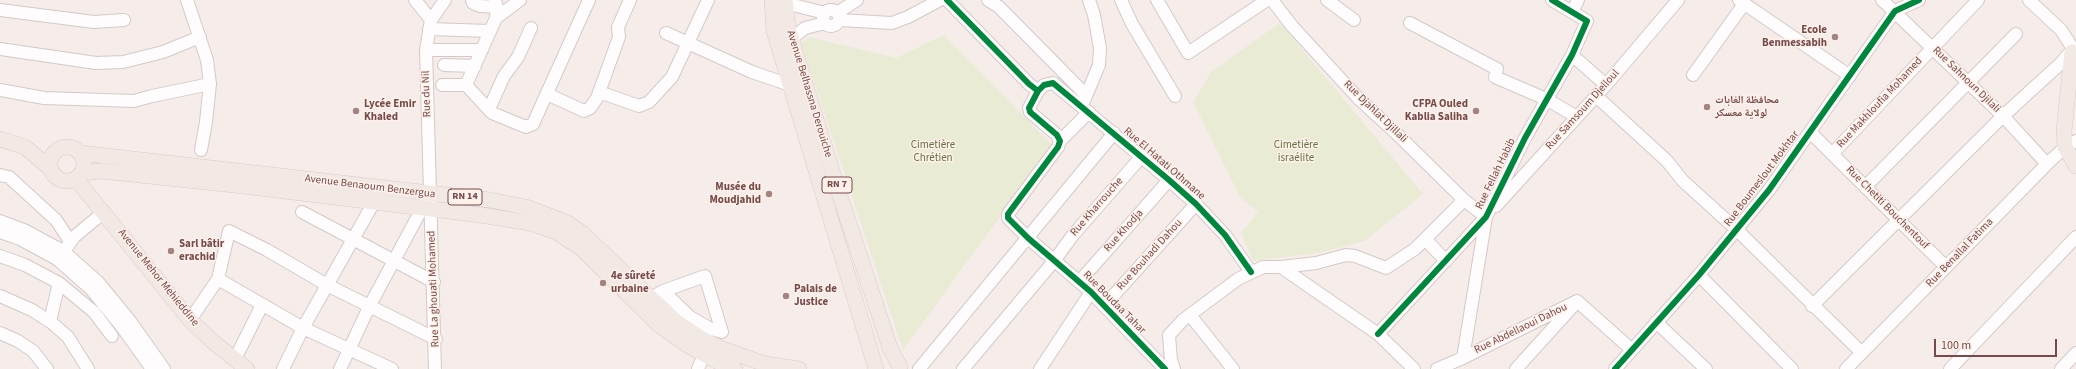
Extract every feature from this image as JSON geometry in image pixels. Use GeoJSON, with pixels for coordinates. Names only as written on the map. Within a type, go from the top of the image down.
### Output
{"type":"FeatureCollection","features":[{"type":"Feature","properties":{"kind":"main road","name":"Avenue Belhassna Derouiche"},"geometry":{"type":"LineString","coordinates":[[781,1],[788,28],[796,35],[807,86],[890,348],[902,368]]}},
{"type":"Feature","properties":{"kind":"main road","name":"Avenue Belhassna Derouiche"},"geometry":{"type":"LineString","coordinates":[[781,1],[774,31],[876,369]]}},
{"type":"Feature","properties":{"kind":"main road"},"geometry":{"type":"LineString","coordinates":[[2075,46],[2065,124],[2076,166]]}},
{"type":"Feature","properties":{"kind":"main road"},"geometry":{"type":"LineString","coordinates":[[0,139],[25,147],[72,147],[80,153],[84,160],[79,176],[63,181],[57,178],[50,168],[25,147]]}},
{"type":"Feature","properties":{"kind":"main road"},"geometry":{"type":"LineString","coordinates":[[50,168],[52,156],[62,148]]}},
{"type":"Feature","properties":{"kind":"main road","name":"Avenue Benaoum Benzergua"},"geometry":{"type":"LineString","coordinates":[[80,153],[209,169],[490,200],[526,207],[568,223],[582,233],[657,295],[688,330],[720,348],[765,364],[799,369]]}},
{"type":"Feature","properties":{"kind":"main road","name":"Avenue Benaoum Benzergua"},"geometry":{"type":"LineString","coordinates":[[79,176],[102,171],[374,202],[481,215],[530,223],[556,232],[581,248],[659,325],[687,346],[734,369]]}},
{"type":"Feature","properties":{"kind":"main road","name":"Avenue Mehor Mehieddine"},"geometry":{"type":"LineString","coordinates":[[79,176],[104,212],[190,320],[212,341],[247,369]]}},
{"type":"Feature","properties":{"kind":"main road"},"geometry":{"type":"LineString","coordinates":[[884,369],[890,366],[902,368]]}},
{"type":"Feature","properties":{"kind":"street"},"geometry":{"type":"LineString","coordinates":[[187,0],[207,60],[210,84],[201,150],[209,169]]}},
{"type":"Feature","properties":{"kind":"street"},"geometry":{"type":"LineString","coordinates":[[415,0],[430,24],[490,31]]}},
{"type":"Feature","properties":{"kind":"street","name":"Rue du Nil"},"geometry":{"type":"LineString","coordinates":[[431,194],[426,50],[430,24],[445,0]]}},
{"type":"Feature","properties":{"kind":"street"},"geometry":{"type":"LineString","coordinates":[[472,0],[480,6],[496,8],[520,0]]}},
{"type":"Feature","properties":{"kind":"street"},"geometry":{"type":"LineString","coordinates":[[442,85],[466,85],[492,113],[526,127],[534,124],[589,0]]}},
{"type":"Feature","properties":{"kind":"street"},"geometry":{"type":"LineString","coordinates":[[547,94],[584,111],[590,108],[599,92],[620,37],[618,27],[630,0]]}},
{"type":"Feature","properties":{"kind":"street"},"geometry":{"type":"LineString","coordinates":[[599,92],[639,106],[649,102],[672,77],[708,0]]}},
{"type":"Feature","properties":{"kind":"street"},"geometry":{"type":"LineString","coordinates":[[796,35],[832,17],[857,0]]}},
{"type":"Feature","properties":{"kind":"street"},"geometry":{"type":"LineString","coordinates":[[781,1],[803,4],[832,17],[892,23],[908,17],[940,0]]}},
{"type":"Feature","properties":{"kind":"street"},"geometry":{"type":"LineString","coordinates":[[947,0],[1029,84],[1038,91],[1029,108],[1030,112],[1057,136],[1060,141]]}},
{"type":"Feature","properties":{"kind":"street"},"geometry":{"type":"LineString","coordinates":[[988,0],[999,7],[1085,94]]}},
{"type":"Feature","properties":{"kind":"street"},"geometry":{"type":"LineString","coordinates":[[1086,109],[1085,94],[1099,65],[1100,48],[1094,15],[1089,0]]}},
{"type":"Feature","properties":{"kind":"street"},"geometry":{"type":"LineString","coordinates":[[1121,0],[1132,24],[1175,96]]}},
{"type":"Feature","properties":{"kind":"street"},"geometry":{"type":"LineString","coordinates":[[1157,0],[1188,53],[1267,0]]}},
{"type":"Feature","properties":{"kind":"street","name":"Rue Djahlat Djillali"},"geometry":{"type":"LineString","coordinates":[[1272,0],[1292,26],[1358,98],[1396,132],[1464,200],[1486,217]]}},
{"type":"Feature","properties":{"kind":"street"},"geometry":{"type":"LineString","coordinates":[[1327,0],[1354,20]]}},
{"type":"Feature","properties":{"kind":"street"},"geometry":{"type":"LineString","coordinates":[[1552,0],[1572,12],[1578,0]]}},
{"type":"Feature","properties":{"kind":"street","name":"Rue Samsoum Djelloul"},"geometry":{"type":"LineString","coordinates":[[1486,217],[1606,85],[1678,0]]}},
{"type":"Feature","properties":{"kind":"street","name":"Rue Sahnoun Djilali"},"geometry":{"type":"LineString","coordinates":[[1882,0],[1895,5],[1932,47],[2003,116],[2047,164]]}},
{"type":"Feature","properties":{"kind":"street"},"geometry":{"type":"LineString","coordinates":[[1895,5],[1919,0]]}},
{"type":"Feature","properties":{"kind":"street","name":"Rue Makhloufia Mohamed"},"geometry":{"type":"LineString","coordinates":[[1832,154],[1978,0]]}},
{"type":"Feature","properties":{"kind":"street"},"geometry":{"type":"LineString","coordinates":[[1812,306],[2003,116],[2061,63],[2075,46],[2061,30],[2029,0]]}},
{"type":"Feature","properties":{"kind":"street"},"geometry":{"type":"LineString","coordinates":[[1693,75],[1741,2],[1850,76]]}},
{"type":"Feature","properties":{"kind":"street"},"geometry":{"type":"LineString","coordinates":[[796,35],[803,4]]}},
{"type":"Feature","properties":{"kind":"street","name":"Rue Boumeslout Mokhtar"},"geometry":{"type":"LineString","coordinates":[[1615,369],[1699,275],[1769,190],[1850,76],[1895,5]]}},
{"type":"Feature","properties":{"kind":"street"},"geometry":{"type":"LineString","coordinates":[[466,85],[490,31],[496,8]]}},
{"type":"Feature","properties":{"kind":"street"},"geometry":{"type":"LineString","coordinates":[[0,10],[94,22],[124,20]]}},
{"type":"Feature","properties":{"kind":"street","name":"Rue Fellah Habib"},"geometry":{"type":"LineString","coordinates":[[1378,334],[1486,217],[1546,98],[1572,54],[1587,21],[1572,12]]}},
{"type":"Feature","properties":{"kind":"street"},"geometry":{"type":"LineString","coordinates":[[1410,23],[1497,69],[1495,77],[1546,98],[1577,117]]}},
{"type":"Feature","properties":{"kind":"street"},"geometry":{"type":"LineString","coordinates":[[489,109],[504,76],[518,58],[531,28]]}},
{"type":"Feature","properties":{"kind":"street"},"geometry":{"type":"LineString","coordinates":[[666,33],[752,72],[790,85],[807,86]]}},
{"type":"Feature","properties":{"kind":"street"},"geometry":{"type":"LineString","coordinates":[[1865,187],[2016,34]]}},
{"type":"Feature","properties":{"kind":"street"},"geometry":{"type":"LineString","coordinates":[[0,49],[96,63],[123,62],[163,52],[200,37]]}},
{"type":"Feature","properties":{"kind":"street"},"geometry":{"type":"LineString","coordinates":[[426,50],[482,50]]}},
{"type":"Feature","properties":{"kind":"street"},"geometry":{"type":"LineString","coordinates":[[1572,54],[1606,85]]}},
{"type":"Feature","properties":{"kind":"street"},"geometry":{"type":"LineString","coordinates":[[444,65],[475,66]]}},
{"type":"Feature","properties":{"kind":"street","name":"Rue El Hatati Othmane"},"geometry":{"type":"LineString","coordinates":[[1038,91],[1044,85],[1053,83],[1142,156],[1196,204],[1232,243],[1250,272]]}},
{"type":"Feature","properties":{"kind":"street"},"geometry":{"type":"LineString","coordinates":[[0,90],[44,98],[134,102],[152,96],[210,84]]}},
{"type":"Feature","properties":{"kind":"street"},"geometry":{"type":"LineString","coordinates":[[1596,96],[1667,161],[1683,181],[1736,230],[1812,306],[1862,353]]}},
{"type":"Feature","properties":{"kind":"street","name":"Rue Boudaa Tahar"},"geometry":{"type":"LineString","coordinates":[[1086,109],[1060,141],[1058,147],[1008,214],[1010,222],[1091,292],[1165,366]]}},
{"type":"Feature","properties":{"kind":"street","name":"Rue Chetiti Bouchentouf"},"geometry":{"type":"LineString","coordinates":[[1810,132],[1946,267]]}},
{"type":"Feature","properties":{"kind":"street"},"geometry":{"type":"LineString","coordinates":[[919,369],[1114,133]]}},
{"type":"Feature","properties":{"kind":"street","name":"Rue Benallal Fatima"},"geometry":{"type":"LineString","coordinates":[[1846,369],[2047,164],[2071,144]]}},
{"type":"Feature","properties":{"kind":"street"},"geometry":{"type":"LineString","coordinates":[[185,166],[201,150]]}},
{"type":"Feature","properties":{"kind":"street","name":"Rue Kharrouche"},"geometry":{"type":"LineString","coordinates":[[963,369],[1073,235],[1142,156]]}},
{"type":"Feature","properties":{"kind":"street"},"geometry":{"type":"LineString","coordinates":[[0,175],[9,177],[56,220],[67,246],[130,321],[164,369]]}},
{"type":"Feature","properties":{"kind":"street","name":"Rue Khodja"},"geometry":{"type":"LineString","coordinates":[[1079,282],[1170,180]]}},
{"type":"Feature","properties":{"kind":"street"},"geometry":{"type":"LineString","coordinates":[[340,369],[369,307],[394,262],[427,209],[431,194]]}},
{"type":"Feature","properties":{"kind":"street"},"geometry":{"type":"LineString","coordinates":[[1165,366],[1169,335],[1190,315],[1250,272],[1263,267],[1280,267],[1316,263],[1346,255],[1386,268],[1415,249],[1464,200]]}},
{"type":"Feature","properties":{"kind":"street"},"geometry":{"type":"LineString","coordinates":[[283,369],[303,328],[374,202]]}},
{"type":"Feature","properties":{"kind":"street","name":"Rue Bouhadi Dahou"},"geometry":{"type":"LineString","coordinates":[[1104,306],[1196,204]]}},
{"type":"Feature","properties":{"kind":"street","name":"Rue La ghouati Mohamed"},"geometry":{"type":"LineString","coordinates":[[427,209],[434,282],[436,339],[435,369]]}},
{"type":"Feature","properties":{"kind":"street"},"geometry":{"type":"LineString","coordinates":[[67,246],[104,212]]}},
{"type":"Feature","properties":{"kind":"street"},"geometry":{"type":"LineString","coordinates":[[302,212],[434,282]]}},
{"type":"Feature","properties":{"kind":"street","name":"Rue Abdellaoui Dahou"},"geometry":{"type":"LineString","coordinates":[[1463,358],[1486,217]]}},
{"type":"Feature","properties":{"kind":"street"},"geometry":{"type":"LineString","coordinates":[[0,221],[67,246]]}},
{"type":"Feature","properties":{"kind":"street"},"geometry":{"type":"LineString","coordinates":[[190,320],[218,279],[229,231],[267,250],[327,285],[369,307],[436,339]]}},
{"type":"Feature","properties":{"kind":"street"},"geometry":{"type":"LineString","coordinates":[[0,232],[20,239],[57,259],[91,289],[122,327],[152,369]]}},
{"type":"Feature","properties":{"kind":"street"},"geometry":{"type":"LineString","coordinates":[[1959,366],[2076,237]]}},
{"type":"Feature","properties":{"kind":"street"},"geometry":{"type":"LineString","coordinates":[[1425,239],[1446,262]]}},
{"type":"Feature","properties":{"kind":"street"},"geometry":{"type":"LineString","coordinates":[[0,256],[25,265],[59,284],[94,312],[112,336]]}},
{"type":"Feature","properties":{"kind":"street"},"geometry":{"type":"LineString","coordinates":[[1280,267],[1378,334],[1414,369]]}},
{"type":"Feature","properties":{"kind":"street"},"geometry":{"type":"LineString","coordinates":[[1699,275],[1792,369]]}},
{"type":"Feature","properties":{"kind":"street"},"geometry":{"type":"LineString","coordinates":[[705,276],[722,332],[711,329],[657,295],[705,276]]}},
{"type":"Feature","properties":{"kind":"street"},"geometry":{"type":"LineString","coordinates":[[218,279],[303,328],[392,369]]}},
{"type":"Feature","properties":{"kind":"street"},"geometry":{"type":"LineString","coordinates":[[50,322],[59,284]]}},
{"type":"Feature","properties":{"kind":"street"},"geometry":{"type":"LineString","coordinates":[[1040,369],[1091,292]]}},
{"type":"Feature","properties":{"kind":"street"},"geometry":{"type":"LineString","coordinates":[[0,296],[32,310],[50,322],[68,338],[88,369]]}},
{"type":"Feature","properties":{"kind":"street"},"geometry":{"type":"LineString","coordinates":[[1516,369],[1577,301]]}},
{"type":"Feature","properties":{"kind":"street","name":"Rue Abdellaoui Dahou"},"geometry":{"type":"LineString","coordinates":[[1463,358],[1577,301],[1632,350]]}},
{"type":"Feature","properties":{"kind":"street"},"geometry":{"type":"LineString","coordinates":[[235,359],[262,305]]}},
{"type":"Feature","properties":{"kind":"street"},"geometry":{"type":"LineString","coordinates":[[1190,315],[1233,369]]}},
{"type":"Feature","properties":{"kind":"street"},"geometry":{"type":"LineString","coordinates":[[1656,322],[1706,369]]}},
{"type":"Feature","properties":{"kind":"street"},"geometry":{"type":"LineString","coordinates":[[0,332],[33,351],[47,369]]}},
{"type":"Feature","properties":{"kind":"street"},"geometry":{"type":"LineString","coordinates":[[2061,369],[2076,353]]}},
{"type":"Feature","properties":{"kind":"street"},"geometry":{"type":"LineString","coordinates":[[698,369],[704,354]]}},
{"type":"Feature","properties":{"kind":"street"},"geometry":{"type":"LineString","coordinates":[[1437,369],[1463,358]]}},
{"type":"Feature","properties":{"kind":"green space","name":"Cimetière israélite"},"geometry":{"type":"Polygon","coordinates":[[[1280,23],[1423,194],[1365,241],[1323,252],[1253,261],[1241,233],[1258,212],[1240,197],[1193,102],[1212,71],[1280,23]]]}},
{"type":"Feature","properties":{"kind":"green space","name":"Cimetière Chrétien"},"geometry":{"type":"Polygon","coordinates":[[[944,35],[1052,145],[903,350],[801,43],[809,37],[896,58],[944,35]]]}},
{"type":"Feature","properties":{"kind":"cycle path"},"geometry":{"type":"LineString","coordinates":[[947,0],[1029,84],[1038,91],[1044,85],[1053,83],[1196,204],[1225,235],[1251,272]]}},
{"type":"Feature","properties":{"kind":"cycle path"},"geometry":{"type":"LineString","coordinates":[[1378,334],[1486,217],[1525,138],[1572,55],[1587,21],[1552,0]]}},
{"type":"Feature","properties":{"kind":"cycle path"},"geometry":{"type":"LineString","coordinates":[[1615,369],[1699,275],[1769,190],[1895,11],[1919,0]]}},
{"type":"Feature","properties":{"kind":"cycle path"},"geometry":{"type":"LineString","coordinates":[[1038,91],[1029,108],[1030,112],[1057,135],[1060,141],[1058,147],[1008,214],[1008,218],[1028,238],[1091,292],[1165,369]]}},
{"type":"Feature","properties":{"kind":"place","name":"Ecole Benmessabih"},"geometry":{"type":"Point","coordinates":[1835,37]}},
{"type":"Feature","properties":{"kind":"place","name":"محافظة الغابات لولاية معسكر"},"geometry":{"type":"Point","coordinates":[1707,107]}},
{"type":"Feature","properties":{"kind":"place","name":"Lycée Emir Khaled"},"geometry":{"type":"Point","coordinates":[356,111]}},
{"type":"Feature","properties":{"kind":"place","name":"CFPA Ouled Kablia Saliha"},"geometry":{"type":"Point","coordinates":[1476,111]}},
{"type":"Feature","properties":{"kind":"place","name":"Musée du Moudjahid"},"geometry":{"type":"Point","coordinates":[769,194]}},
{"type":"Feature","properties":{"kind":"place","name":"Sarl bâtir erachid"},"geometry":{"type":"Point","coordinates":[171,251]}},
{"type":"Feature","properties":{"kind":"place","name":"4e sûreté urbaine"},"geometry":{"type":"Point","coordinates":[603,283]}},
{"type":"Feature","properties":{"kind":"place","name":"Palais de Justice"},"geometry":{"type":"Point","coordinates":[786,296]}}]}
